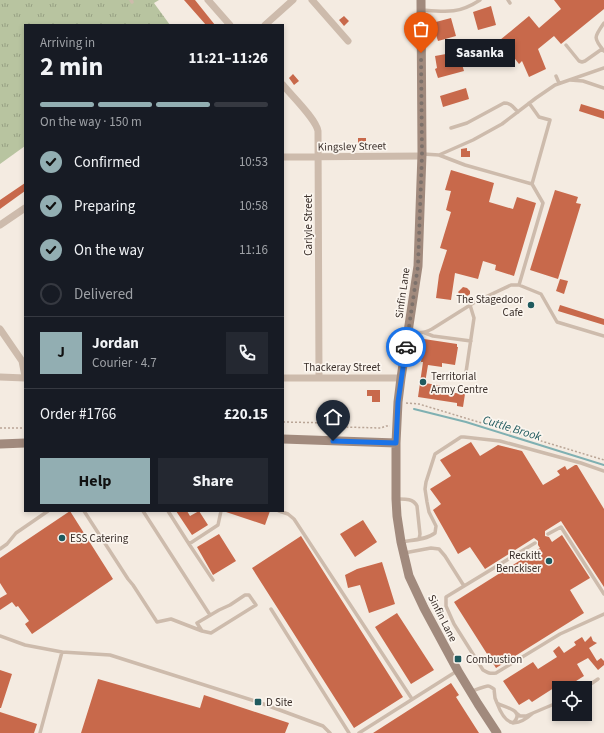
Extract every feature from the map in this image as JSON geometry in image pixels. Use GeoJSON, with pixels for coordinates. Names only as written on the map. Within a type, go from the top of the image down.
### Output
{"type":"FeatureCollection","features":[{"type":"Feature","properties":{"kind":"street"},"geometry":{"type":"LineString","coordinates":[[208,0],[229,24]]}},
{"type":"Feature","properties":{"kind":"street"},"geometry":{"type":"LineString","coordinates":[[266,24],[293,0]]}},
{"type":"Feature","properties":{"kind":"street"},"geometry":{"type":"LineString","coordinates":[[312,0],[348,41]]}},
{"type":"Feature","properties":{"kind":"street","name":"Sinfin Lane"},"geometry":{"type":"LineString","coordinates":[[421,0],[422,155],[418,266],[398,402],[396,427],[397,516],[401,542],[410,576],[424,608],[470,692],[497,733]]}},
{"type":"Feature","properties":{"kind":"street","name":"Carlyle Street"},"geometry":{"type":"LineString","coordinates":[[284,87],[317,125],[318,131],[319,378]]}},
{"type":"Feature","properties":{"kind":"street","name":"Kingsley Street"},"geometry":{"type":"LineString","coordinates":[[284,157],[319,158],[422,155]]}},
{"type":"Feature","properties":{"kind":"street"},"geometry":{"type":"LineString","coordinates":[[0,225],[24,209]]}},
{"type":"Feature","properties":{"kind":"street"},"geometry":{"type":"LineString","coordinates":[[0,329],[22,361],[24,372]]}},
{"type":"Feature","properties":{"kind":"street"},"geometry":{"type":"LineString","coordinates":[[0,378],[24,377]]}},
{"type":"Feature","properties":{"kind":"street","name":"Thackeray Street"},"geometry":{"type":"LineString","coordinates":[[284,378],[401,378]]}},
{"type":"Feature","properties":{"kind":"street"},"geometry":{"type":"LineString","coordinates":[[284,439],[396,443]]}},
{"type":"Feature","properties":{"kind":"street"},"geometry":{"type":"LineString","coordinates":[[0,444],[24,443]]}},
{"type":"Feature","properties":{"kind":"lane"},"geometry":{"type":"LineString","coordinates":[[421,10],[444,12],[460,10],[469,7],[480,0]]}},
{"type":"Feature","properties":{"kind":"lane"},"geometry":{"type":"LineString","coordinates":[[566,45],[579,61],[585,61],[603,50],[597,43],[596,37],[604,23]]}},
{"type":"Feature","properties":{"kind":"lane"},"geometry":{"type":"LineString","coordinates":[[439,155],[502,124],[529,103],[559,83],[604,68]]}},
{"type":"Feature","properties":{"kind":"lane"},"geometry":{"type":"LineString","coordinates":[[556,76],[559,83]]}},
{"type":"Feature","properties":{"kind":"lane"},"geometry":{"type":"LineString","coordinates":[[569,80],[583,81],[604,88]]}},
{"type":"Feature","properties":{"kind":"lane"},"geometry":{"type":"LineString","coordinates":[[451,128],[467,123],[504,103],[508,103],[518,112]]}},
{"type":"Feature","properties":{"kind":"lane"},"geometry":{"type":"LineString","coordinates":[[529,103],[539,117],[550,120],[532,184]]}},
{"type":"Feature","properties":{"kind":"lane"},"geometry":{"type":"LineString","coordinates":[[422,155],[439,155],[465,165],[532,184],[543,203],[519,285]]}},
{"type":"Feature","properties":{"kind":"lane"},"geometry":{"type":"LineString","coordinates":[[425,333],[470,305],[511,285],[519,285],[541,294],[557,322],[604,336]]}},
{"type":"Feature","properties":{"kind":"lane"},"geometry":{"type":"LineString","coordinates":[[436,376],[465,379],[474,318],[470,305]]}},
{"type":"Feature","properties":{"kind":"lane"},"geometry":{"type":"LineString","coordinates":[[409,330],[421,334],[425,333],[433,336],[471,341]]}},
{"type":"Feature","properties":{"kind":"lane"},"geometry":{"type":"LineString","coordinates":[[401,542],[419,539],[435,533],[436,526],[429,512],[425,489],[435,454],[461,437],[500,441],[604,470]]}},
{"type":"Feature","properties":{"kind":"lane"},"geometry":{"type":"LineString","coordinates":[[396,499],[413,500],[417,506],[420,534],[419,539]]}},
{"type":"Feature","properties":{"kind":"lane"},"geometry":{"type":"LineString","coordinates":[[0,549],[7,544],[16,533],[47,512]]}},
{"type":"Feature","properties":{"kind":"lane"},"geometry":{"type":"LineString","coordinates":[[85,512],[157,622],[171,619],[202,630],[211,632],[256,605],[249,595],[247,595],[197,623],[202,630]]}},
{"type":"Feature","properties":{"kind":"lane"},"geometry":{"type":"LineString","coordinates":[[144,512],[210,615]]}},
{"type":"Feature","properties":{"kind":"lane"},"geometry":{"type":"LineString","coordinates":[[169,512],[213,580]]}},
{"type":"Feature","properties":{"kind":"lane"},"geometry":{"type":"LineString","coordinates":[[189,544],[218,525],[221,512]]}},
{"type":"Feature","properties":{"kind":"lane"},"geometry":{"type":"LineString","coordinates":[[283,512],[294,519],[412,699]]}},
{"type":"Feature","properties":{"kind":"lane"},"geometry":{"type":"LineString","coordinates":[[548,534],[561,527],[604,594]]}},
{"type":"Feature","properties":{"kind":"lane"},"geometry":{"type":"LineString","coordinates":[[535,543],[446,597],[446,606],[454,624],[483,670],[491,674],[496,673],[560,634],[604,614]]}},
{"type":"Feature","properties":{"kind":"lane"},"geometry":{"type":"LineString","coordinates":[[404,553],[431,548],[439,549],[464,586]]}},
{"type":"Feature","properties":{"kind":"lane"},"geometry":{"type":"LineString","coordinates":[[271,609],[349,733]]}},
{"type":"Feature","properties":{"kind":"lane"},"geometry":{"type":"LineString","coordinates":[[0,636],[25,645],[62,652],[110,655],[258,702],[323,726],[330,733]]}},
{"type":"Feature","properties":{"kind":"lane"},"geometry":{"type":"LineString","coordinates":[[40,733],[62,652]]}},
{"type":"Feature","properties":{"kind":"lane"},"geometry":{"type":"LineString","coordinates":[[361,732],[458,670]]}},
{"type":"Feature","properties":{"kind":"lane"},"geometry":{"type":"LineString","coordinates":[[592,683],[598,678]]}},
{"type":"Feature","properties":{"kind":"lane"},"geometry":{"type":"LineString","coordinates":[[470,692],[485,686],[494,689],[495,698],[500,712],[508,722],[521,722],[533,713]]}},
{"type":"Feature","properties":{"kind":"lane"},"geometry":{"type":"LineString","coordinates":[[497,703],[501,706],[514,710],[518,715],[523,716],[552,705]]}},
{"type":"Feature","properties":{"kind":"lane"},"geometry":{"type":"LineString","coordinates":[[513,722],[517,715],[516,713]]}},
{"type":"Feature","properties":{"kind":"path"},"geometry":{"type":"LineString","coordinates":[[406,409],[406,403],[419,404],[604,460]]}},
{"type":"Feature","properties":{"kind":"path"},"geometry":{"type":"LineString","coordinates":[[284,422],[332,423],[343,427],[396,427]]}},
{"type":"Feature","properties":{"kind":"path"},"geometry":{"type":"LineString","coordinates":[[0,428],[24,428]]}},
{"type":"Feature","properties":{"kind":"green space"},"geometry":{"type":"Polygon","coordinates":[[[0,0],[159,0],[154,3],[169,24],[24,24],[24,147],[0,164],[0,0]]]}},
{"type":"Feature","properties":{"kind":"building"},"geometry":{"type":"Polygon","coordinates":[[[184,0],[195,0],[214,24],[205,24],[184,0]]]}},
{"type":"Feature","properties":{"kind":"building"},"geometry":{"type":"Polygon","coordinates":[[[554,0],[604,0],[604,9],[561,44],[554,36],[538,49],[546,69],[529,77],[522,61],[519,64],[500,40],[529,16],[539,28],[561,9],[554,0]]]}},
{"type":"Feature","properties":{"kind":"building"},"geometry":{"type":"Polygon","coordinates":[[[491,6],[496,25],[478,30],[473,12],[491,6]]]}},
{"type":"Feature","properties":{"kind":"building"},"geometry":{"type":"Polygon","coordinates":[[[344,16],[349,21],[344,26],[339,20],[344,16]]]}},
{"type":"Feature","properties":{"kind":"building"},"geometry":{"type":"Polygon","coordinates":[[[451,18],[456,36],[438,41],[432,23],[451,18]]]}},
{"type":"Feature","properties":{"kind":"building"},"geometry":{"type":"Polygon","coordinates":[[[453,50],[453,52],[458,51],[464,71],[438,78],[435,69],[437,68],[435,56],[446,54],[445,52],[453,50]]]}},
{"type":"Feature","properties":{"kind":"building"},"geometry":{"type":"Polygon","coordinates":[[[293,74],[299,81],[294,85],[289,78],[293,74]]]}},
{"type":"Feature","properties":{"kind":"building"},"geometry":{"type":"Polygon","coordinates":[[[466,88],[469,99],[443,107],[440,96],[466,88]]]}},
{"type":"Feature","properties":{"kind":"building"},"geometry":{"type":"Polygon","coordinates":[[[581,104],[604,111],[604,119],[579,111],[581,104]]]}},
{"type":"Feature","properties":{"kind":"building"},"geometry":{"type":"Polygon","coordinates":[[[358,138],[366,138],[366,145],[358,145],[358,138]]]}},
{"type":"Feature","properties":{"kind":"building"},"geometry":{"type":"Polygon","coordinates":[[[467,148],[467,151],[470,151],[470,157],[461,157],[461,149],[467,148]]]}},
{"type":"Feature","properties":{"kind":"building"},"geometry":{"type":"Polygon","coordinates":[[[451,170],[494,183],[489,202],[513,209],[517,197],[536,203],[514,276],[495,270],[496,265],[483,261],[478,279],[455,273],[451,300],[436,298],[439,275],[447,250],[440,248],[451,212],[446,210],[451,191],[445,190],[451,170]]]}},
{"type":"Feature","properties":{"kind":"building"},"geometry":{"type":"Polygon","coordinates":[[[24,184],[24,192],[0,209],[0,200],[24,184]]]}},
{"type":"Feature","properties":{"kind":"building"},"geometry":{"type":"Polygon","coordinates":[[[555,190],[578,197],[576,203],[581,204],[558,279],[530,270],[555,190]]]}},
{"type":"Feature","properties":{"kind":"building"},"geometry":{"type":"Polygon","coordinates":[[[560,279],[568,281],[564,294],[556,291],[560,279]]]}},
{"type":"Feature","properties":{"kind":"building"},"geometry":{"type":"Polygon","coordinates":[[[463,287],[470,291],[470,294],[466,297],[462,297],[458,292],[463,287]]]}},
{"type":"Feature","properties":{"kind":"building"},"geometry":{"type":"Polygon","coordinates":[[[560,305],[604,319],[604,325],[558,311],[560,305]]]}},
{"type":"Feature","properties":{"kind":"building","name":"Territorial Army Centre"},"geometry":{"type":"Polygon","coordinates":[[[424,339],[457,344],[458,347],[455,365],[442,363],[442,367],[428,365],[425,383],[455,388],[455,393],[465,394],[463,407],[457,406],[457,403],[418,397],[423,362],[421,362],[424,339]]]}},
{"type":"Feature","properties":{"kind":"building"},"geometry":{"type":"Polygon","coordinates":[[[367,390],[380,390],[380,402],[372,402],[372,396],[367,396],[367,390]]]}},
{"type":"Feature","properties":{"kind":"building","name":"Reckitt Benckiser"},"geometry":{"type":"Polygon","coordinates":[[[471,442],[480,456],[498,445],[522,451],[543,485],[560,475],[557,471],[565,466],[567,470],[577,465],[604,509],[604,587],[561,521],[545,531],[545,536],[549,537],[552,542],[562,535],[590,578],[570,590],[584,613],[496,668],[454,602],[540,548],[538,541],[534,538],[485,569],[470,547],[458,554],[433,510],[441,504],[430,489],[451,476],[440,460],[471,442]]]}},
{"type":"Feature","properties":{"kind":"building"},"geometry":{"type":"Polygon","coordinates":[[[71,512],[113,579],[32,634],[25,624],[29,621],[18,606],[16,607],[12,602],[0,610],[0,598],[7,594],[0,583],[0,558],[71,512]]]}},
{"type":"Feature","properties":{"kind":"building"},"geometry":{"type":"Polygon","coordinates":[[[177,512],[188,512],[190,516],[200,512],[208,525],[192,535],[177,512]]]}},
{"type":"Feature","properties":{"kind":"building"},"geometry":{"type":"Polygon","coordinates":[[[226,512],[270,512],[265,525],[226,512]]]}},
{"type":"Feature","properties":{"kind":"building"},"geometry":{"type":"Polygon","coordinates":[[[363,520],[377,542],[355,557],[340,534],[363,520]]]}},
{"type":"Feature","properties":{"kind":"building"},"geometry":{"type":"Polygon","coordinates":[[[219,534],[236,561],[213,575],[197,547],[219,534]]]}},
{"type":"Feature","properties":{"kind":"building"},"geometry":{"type":"Polygon","coordinates":[[[301,536],[403,697],[354,728],[252,568],[301,536]]]}},
{"type":"Feature","properties":{"kind":"building"},"geometry":{"type":"Polygon","coordinates":[[[382,562],[395,604],[369,613],[360,585],[348,588],[345,575],[357,569],[382,562]]]}},
{"type":"Feature","properties":{"kind":"building"},"geometry":{"type":"Polygon","coordinates":[[[397,613],[434,670],[411,684],[375,627],[397,613]]]}},
{"type":"Feature","properties":{"kind":"building"},"geometry":{"type":"Polygon","coordinates":[[[591,636],[593,641],[597,643],[589,648],[597,661],[601,658],[604,661],[604,665],[598,670],[588,658],[577,664],[584,676],[576,681],[552,681],[552,689],[532,702],[529,699],[519,705],[503,681],[533,662],[538,669],[557,657],[553,651],[559,646],[564,653],[576,645],[574,642],[582,637],[585,642],[591,636]]]}},
{"type":"Feature","properties":{"kind":"building"},"geometry":{"type":"Polygon","coordinates":[[[0,670],[12,674],[1,708],[0,708],[0,670]]]}},
{"type":"Feature","properties":{"kind":"building"},"geometry":{"type":"Polygon","coordinates":[[[98,679],[200,708],[204,695],[289,723],[285,733],[81,733],[98,679]]]}},
{"type":"Feature","properties":{"kind":"building"},"geometry":{"type":"Polygon","coordinates":[[[451,683],[459,695],[456,697],[479,733],[373,733],[451,683]]]}},
{"type":"Feature","properties":{"kind":"building"},"geometry":{"type":"Polygon","coordinates":[[[0,712],[37,724],[34,733],[0,733],[0,712]]]}},
{"type":"Feature","properties":{"kind":"waterway","name":"Cuttle Brook"},"geometry":{"type":"LineString","coordinates":[[414,409],[466,422],[604,465]]}},
{"type":"Feature","properties":{"kind":"way so far"},"geometry":{"type":"LineString","coordinates":[[406,347],[418,266],[422,154],[421,53]]}},
{"type":"Feature","properties":{"kind":"place","name":"Sasanka"},"geometry":{"type":"Point","coordinates":[421,53]}},
{"type":"Feature","properties":{"kind":"place","name":"The Stagedoor Cafe"},"geometry":{"type":"Point","coordinates":[531,305]}},
{"type":"Feature","properties":{"kind":"place","name":"Territorial Army Centre"},"geometry":{"type":"Point","coordinates":[423,382]}},
{"type":"Feature","properties":{"kind":"place","name":"ESS Catering"},"geometry":{"type":"Point","coordinates":[62,538]}},
{"type":"Feature","properties":{"kind":"place","name":"Reckitt Benckiser"},"geometry":{"type":"Point","coordinates":[549,561]}},
{"type":"Feature","properties":{"kind":"place","name":"Combustion"},"geometry":{"type":"Point","coordinates":[458,659]}},
{"type":"Feature","properties":{"kind":"place","name":"D Site"},"geometry":{"type":"Point","coordinates":[258,702]}},
{"type":"Feature","properties":{"kind":"route"},"geometry":{"type":"LineString","coordinates":[[333,441],[396,443],[398,402],[406,347]]}}]}
